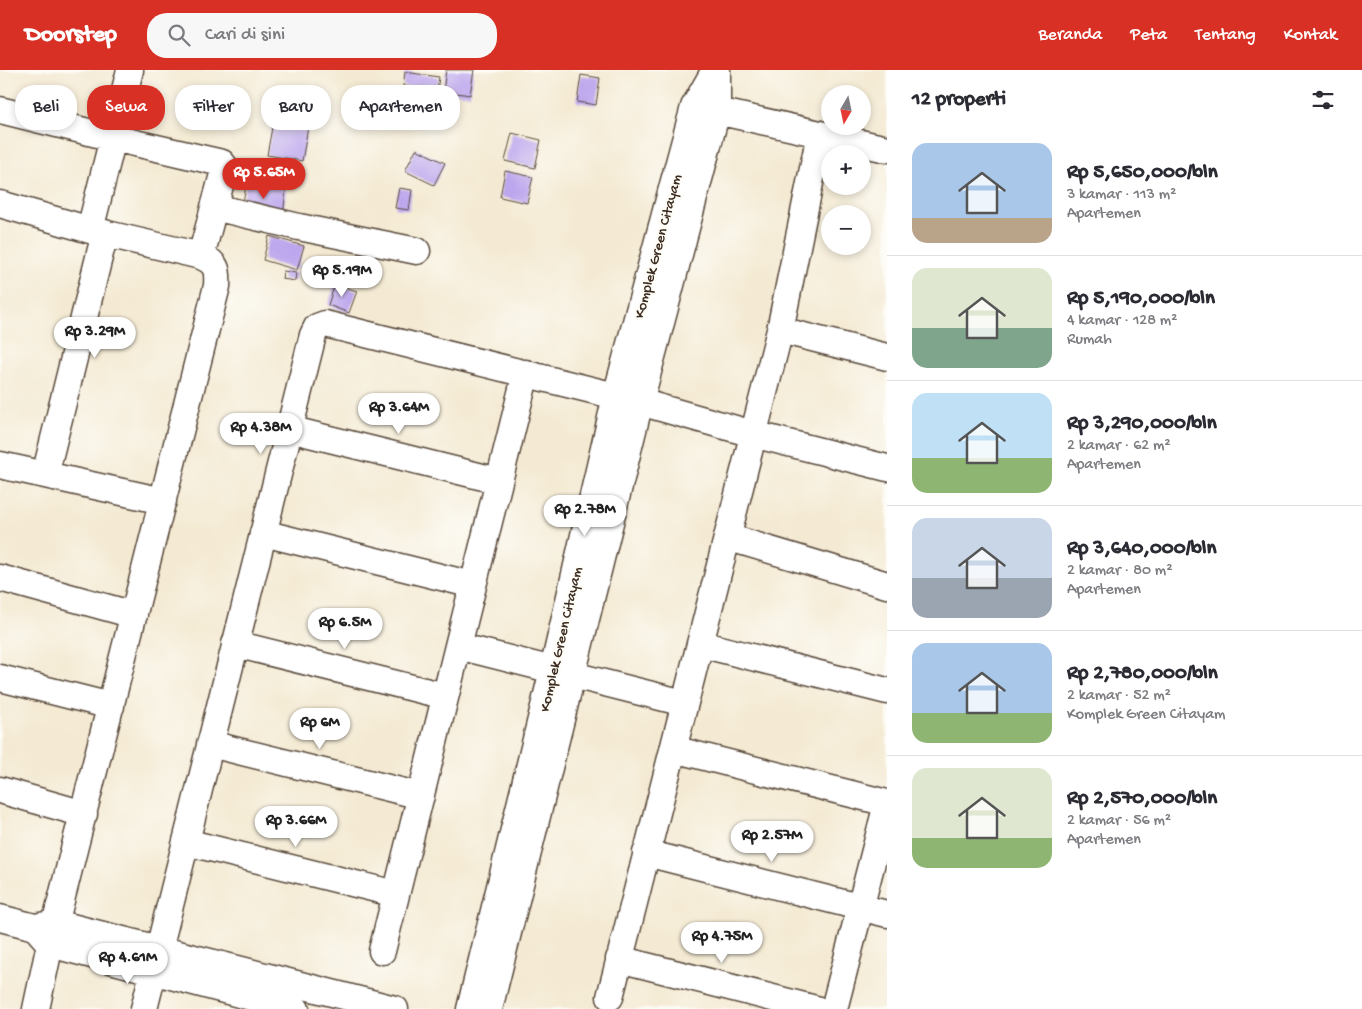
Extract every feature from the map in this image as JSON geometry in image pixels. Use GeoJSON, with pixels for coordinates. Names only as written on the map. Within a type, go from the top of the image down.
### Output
{"type":"FeatureCollection","features":[{"type":"Feature","properties":{"kind":"street"},"geometry":{"type":"LineString","coordinates":[[45,475],[98,231],[113,138],[130,70]]}},
{"type":"Feature","properties":{"kind":"street"},"geometry":{"type":"LineString","coordinates":[[489,1009],[562,673],[628,399],[717,111],[716,70]]}},
{"type":"Feature","properties":{"kind":"street","name":"Komplek Green Citayam"},"geometry":{"type":"LineString","coordinates":[[628,399],[694,107],[716,70]]}},
{"type":"Feature","properties":{"kind":"street"},"geometry":{"type":"LineString","coordinates":[[0,110],[222,163],[225,167],[201,256]]}},
{"type":"Feature","properties":{"kind":"street"},"geometry":{"type":"LineString","coordinates":[[717,111],[887,149]]}},
{"type":"Feature","properties":{"kind":"street"},"geometry":{"type":"LineString","coordinates":[[610,997],[780,330],[820,134]]}},
{"type":"Feature","properties":{"kind":"street"},"geometry":{"type":"LineString","coordinates":[[0,204],[98,231],[201,256],[210,260],[216,267],[218,276],[84,814],[47,931],[36,1009]]}},
{"type":"Feature","properties":{"kind":"street"},"geometry":{"type":"LineString","coordinates":[[214,206],[299,227],[417,251]]}},
{"type":"Feature","properties":{"kind":"street"},"geometry":{"type":"LineString","coordinates":[[144,1009],[312,335],[317,327],[325,324],[526,373],[887,468]]}},
{"type":"Feature","properties":{"kind":"street"},"geometry":{"type":"LineString","coordinates":[[780,330],[887,357]]}},
{"type":"Feature","properties":{"kind":"street"},"geometry":{"type":"LineString","coordinates":[[382,951],[526,373]]}},
{"type":"Feature","properties":{"kind":"street"},"geometry":{"type":"LineString","coordinates":[[289,429],[499,481]]}},
{"type":"Feature","properties":{"kind":"street"},"geometry":{"type":"LineString","coordinates":[[0,465],[163,501]]}},
{"type":"Feature","properties":{"kind":"street"},"geometry":{"type":"LineString","coordinates":[[263,533],[473,585]]}},
{"type":"Feature","properties":{"kind":"street"},"geometry":{"type":"LineString","coordinates":[[727,537],[887,585]]}},
{"type":"Feature","properties":{"kind":"street"},"geometry":{"type":"LineString","coordinates":[[0,578],[134,615]]}},
{"type":"Feature","properties":{"kind":"street"},"geometry":{"type":"LineString","coordinates":[[235,644],[446,696]]}},
{"type":"Feature","properties":{"kind":"street"},"geometry":{"type":"LineString","coordinates":[[700,644],[887,691]]}},
{"type":"Feature","properties":{"kind":"street"},"geometry":{"type":"LineString","coordinates":[[458,646],[684,704]]}},
{"type":"Feature","properties":{"kind":"street","name":"Komplek Green Citayam"},"geometry":{"type":"LineString","coordinates":[[470,1009],[562,673]]}},
{"type":"Feature","properties":{"kind":"street"},"geometry":{"type":"LineString","coordinates":[[0,678],[111,706]]}},
{"type":"Feature","properties":{"kind":"street"},"geometry":{"type":"LineString","coordinates":[[210,744],[421,796]]}},
{"type":"Feature","properties":{"kind":"street"},"geometry":{"type":"LineString","coordinates":[[673,749],[887,804],[834,1009]]}},
{"type":"Feature","properties":{"kind":"street"},"geometry":{"type":"LineString","coordinates":[[0,790],[84,814]]}},
{"type":"Feature","properties":{"kind":"street"},"geometry":{"type":"LineString","coordinates":[[186,842],[396,894]]}},
{"type":"Feature","properties":{"kind":"street"},"geometry":{"type":"LineString","coordinates":[[646,853],[887,914]]}},
{"type":"Feature","properties":{"kind":"street"},"geometry":{"type":"LineString","coordinates":[[0,918],[156,960],[395,1009]]}},
{"type":"Feature","properties":{"kind":"street"},"geometry":{"type":"LineString","coordinates":[[619,959],[816,1009]]}},
{"type":"Feature","properties":{"kind":"street"},"geometry":{"type":"LineString","coordinates":[[156,960],[296,1009]]}},
{"type":"Feature","properties":{"kind":"building"},"geometry":{"type":"Polygon","coordinates":[[[446,70],[474,70],[470,95],[460,94],[460,85],[444,85],[446,70]]]}},
{"type":"Feature","properties":{"kind":"building"},"geometry":{"type":"Polygon","coordinates":[[[405,72],[439,77],[438,85],[403,85],[405,72]]]}},
{"type":"Feature","properties":{"kind":"building"},"geometry":{"type":"Polygon","coordinates":[[[581,75],[600,78],[596,105],[577,102],[581,75]]]}},
{"type":"Feature","properties":{"kind":"building"},"geometry":{"type":"Polygon","coordinates":[[[272,130],[307,130],[302,161],[267,155],[272,130]]]}},
{"type":"Feature","properties":{"kind":"building"},"geometry":{"type":"Polygon","coordinates":[[[512,133],[541,140],[535,168],[505,161],[512,133]]]}},
{"type":"Feature","properties":{"kind":"building"},"geometry":{"type":"Polygon","coordinates":[[[416,149],[445,163],[434,185],[405,171],[416,149]]]}},
{"type":"Feature","properties":{"kind":"building"},"geometry":{"type":"Polygon","coordinates":[[[505,171],[533,177],[527,203],[500,197],[505,171]]]}},
{"type":"Feature","properties":{"kind":"building"},"geometry":{"type":"Polygon","coordinates":[[[246,184],[286,189],[283,217],[242,211],[246,184]]]}},
{"type":"Feature","properties":{"kind":"building"},"geometry":{"type":"Polygon","coordinates":[[[399,188],[412,190],[409,210],[395,208],[399,188]]]}},
{"type":"Feature","properties":{"kind":"building"},"geometry":{"type":"Polygon","coordinates":[[[269,236],[304,246],[297,270],[263,260],[269,236]]]}},
{"type":"Feature","properties":{"kind":"building"},"geometry":{"type":"Polygon","coordinates":[[[283,271],[296,273],[295,281],[282,279],[283,271]]]}},
{"type":"Feature","properties":{"kind":"building"},"geometry":{"type":"Polygon","coordinates":[[[335,284],[357,291],[349,313],[328,305],[335,284]]]}}]}
